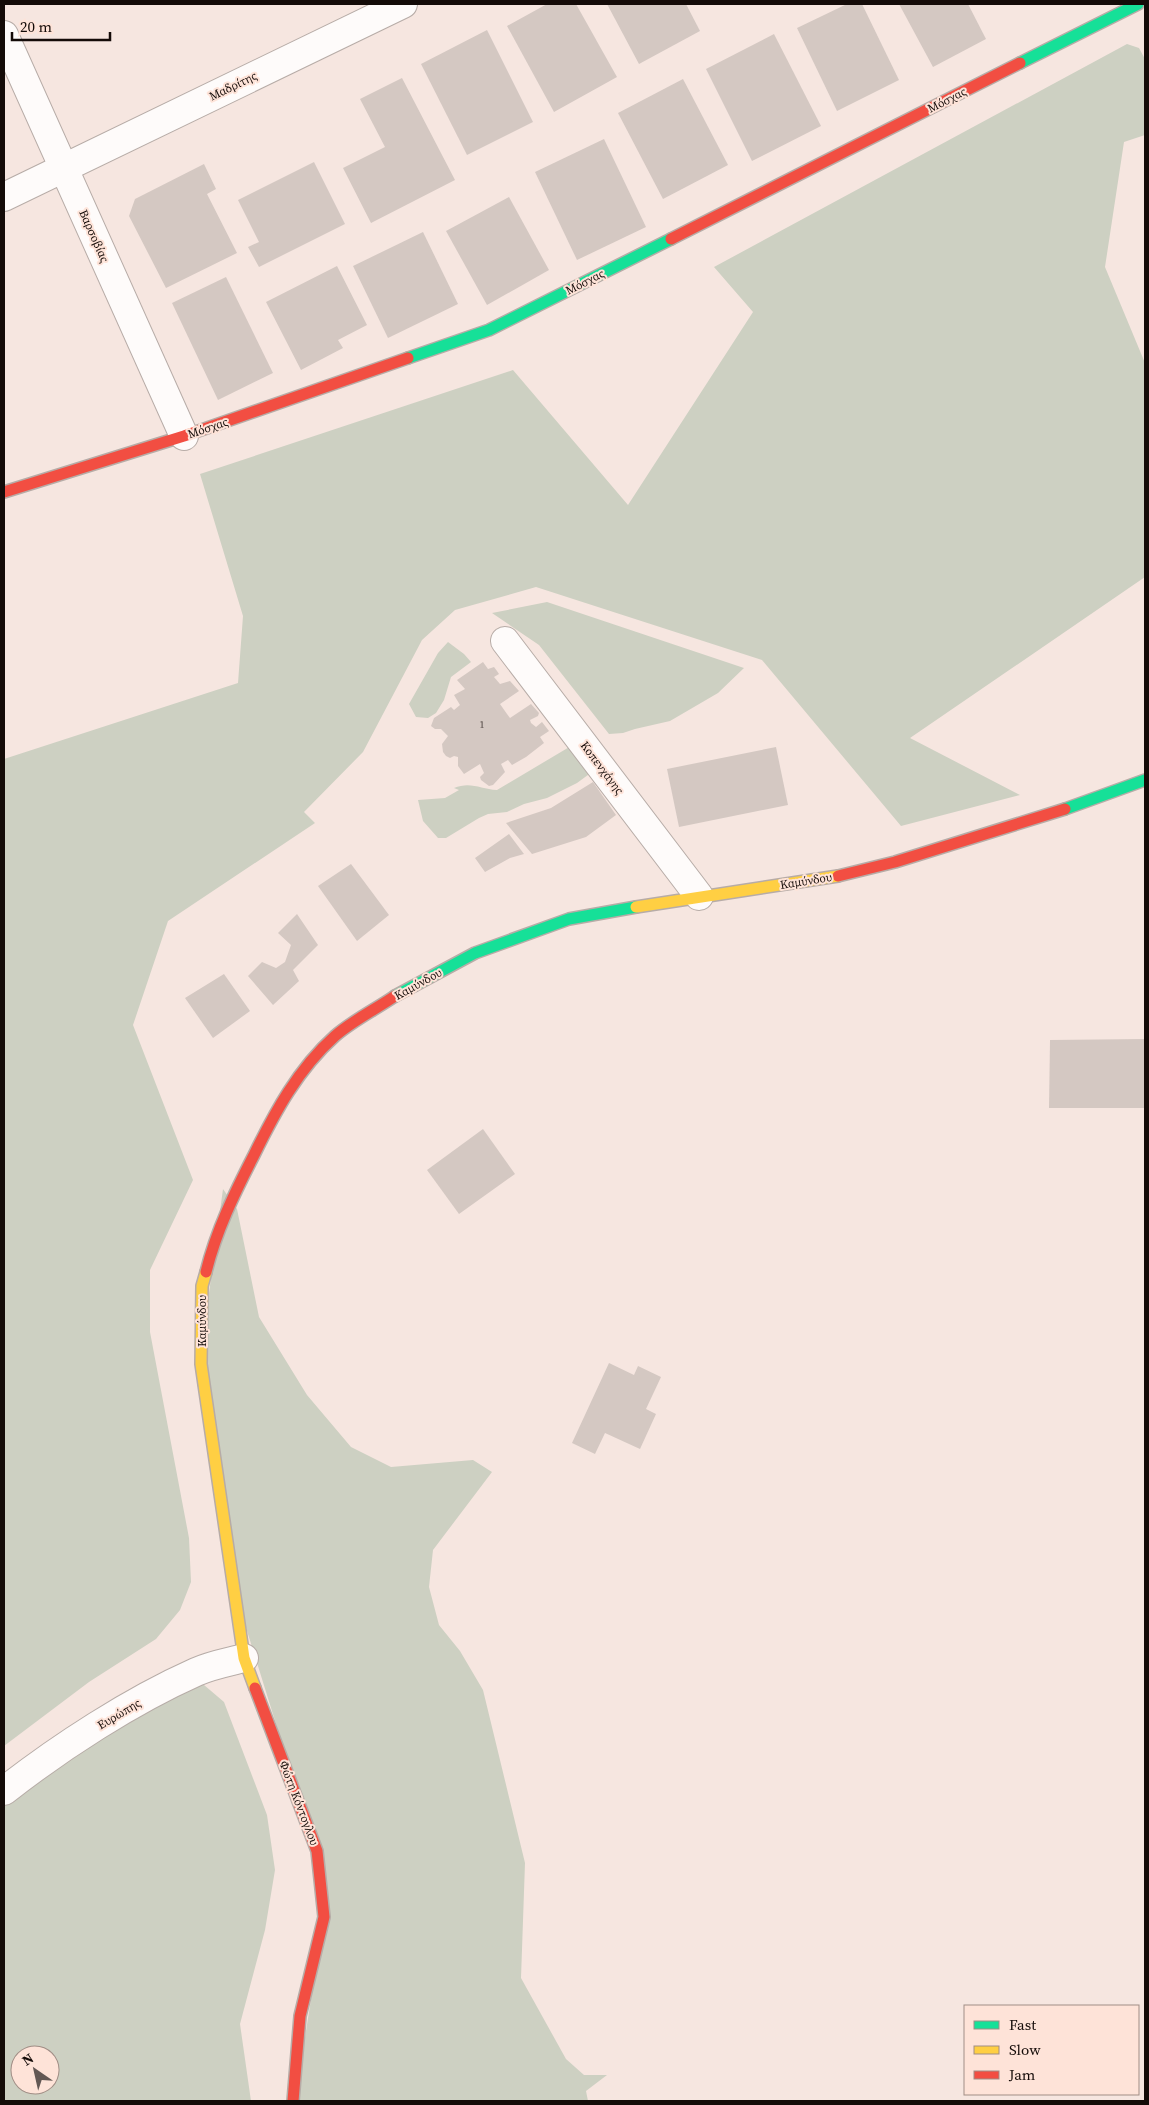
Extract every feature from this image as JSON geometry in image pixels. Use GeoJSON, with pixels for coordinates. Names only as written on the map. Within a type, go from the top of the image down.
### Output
{"type":"FeatureCollection","features":[{"type":"Feature","properties":{"kind":"street","name":"Μαδρίτης"},"geometry":{"type":"LineString","coordinates":[[4,197],[403,4]]}},
{"type":"Feature","properties":{"kind":"street","name":"Μόσχας"},"geometry":{"type":"LineString","coordinates":[[4,492],[184,436],[489,330],[1138,4]]}},
{"type":"Feature","properties":{"kind":"street","name":"Βαρσοβίας"},"geometry":{"type":"LineString","coordinates":[[4,35],[184,436]]}},
{"type":"Feature","properties":{"kind":"street","name":"Κοπενχάγης"},"geometry":{"type":"LineString","coordinates":[[505,641],[699,896]]}},
{"type":"Feature","properties":{"kind":"street","name":"Καμύνδου"},"geometry":{"type":"LineString","coordinates":[[244,1658],[202,1364],[202,1286],[212,1248],[241,1180],[278,1107],[310,1061],[336,1035],[397,995],[475,953],[569,919],[699,896],[828,878],[895,862],[1062,810],[1145,780]]}},
{"type":"Feature","properties":{"kind":"street","name":"Ευρώπης"},"geometry":{"type":"LineString","coordinates":[[4,1791],[25,1774],[128,1707],[198,1671],[244,1658]]}},
{"type":"Feature","properties":{"kind":"street","name":"Φώτη Κόντογλου"},"geometry":{"type":"LineString","coordinates":[[244,1658],[317,1852],[324,1917],[300,2016],[293,2101]]}},
{"type":"Feature","properties":{"kind":"shaded area"},"geometry":{"type":"Polygon","coordinates":[[[1127,44],[1139,48],[1145,59],[1145,135],[1124,142],[1105,267],[1145,363],[1145,577],[910,738],[1020,795],[901,826],[762,660],[536,587],[455,610],[422,640],[363,752],[304,812],[315,823],[168,921],[133,1025],[193,1180],[150,1270],[150,1332],[189,1538],[191,1582],[180,1610],[156,1639],[89,1682],[4,1746],[4,759],[238,683],[243,616],[200,474],[513,370],[628,505],[753,312],[714,267],[1127,44]]]}},
{"type":"Feature","properties":{"kind":"shaded area"},"geometry":{"type":"Polygon","coordinates":[[[547,602],[744,668],[718,693],[670,721],[623,733],[609,734],[539,645],[492,613],[547,602]]]}},
{"type":"Feature","properties":{"kind":"shaded area"},"geometry":{"type":"Polygon","coordinates":[[[448,642],[471,662],[451,677],[444,700],[436,713],[428,718],[416,717],[409,704],[438,653],[448,642]]]}},
{"type":"Feature","properties":{"kind":"shaded area"},"geometry":{"type":"Polygon","coordinates":[[[571,746],[592,772],[577,783],[547,798],[524,804],[507,812],[488,814],[446,838],[438,838],[423,821],[418,800],[445,798],[459,790],[454,788],[465,785],[497,790],[571,746]]]}},
{"type":"Feature","properties":{"kind":"shaded area"},"geometry":{"type":"Polygon","coordinates":[[[223,1189],[237,1209],[259,1317],[307,1395],[351,1447],[391,1467],[473,1460],[492,1472],[433,1550],[429,1587],[439,1625],[460,1651],[483,1690],[525,1863],[521,1978],[566,2059],[584,2075],[607,2075],[586,2091],[588,2101],[295,2101],[328,1891],[234,1589],[197,1382],[223,1189]]]}},
{"type":"Feature","properties":{"kind":"shaded area"},"geometry":{"type":"Polygon","coordinates":[[[197,1679],[224,1702],[267,1815],[275,1870],[265,1930],[240,2024],[251,2101],[4,2101],[4,1788],[197,1679]]]}},
{"type":"Feature","properties":{"kind":"building"},"geometry":{"type":"Polygon","coordinates":[[[547,4],[576,4],[617,77],[554,112],[507,26],[547,4]]]}},
{"type":"Feature","properties":{"kind":"building"},"geometry":{"type":"Polygon","coordinates":[[[607,4],[686,4],[700,31],[639,64],[607,4]]]}},
{"type":"Feature","properties":{"kind":"building"},"geometry":{"type":"Polygon","coordinates":[[[847,4],[862,4],[899,80],[837,111],[797,28],[847,4]]]}},
{"type":"Feature","properties":{"kind":"building"},"geometry":{"type":"Polygon","coordinates":[[[899,4],[968,4],[986,39],[933,67],[899,4]]]}},
{"type":"Feature","properties":{"kind":"building"},"geometry":{"type":"Polygon","coordinates":[[[487,30],[533,122],[467,155],[421,64],[487,30]]]}},
{"type":"Feature","properties":{"kind":"building"},"geometry":{"type":"Polygon","coordinates":[[[774,34],[821,126],[752,161],[706,69],[774,34]]]}},
{"type":"Feature","properties":{"kind":"building"},"geometry":{"type":"Polygon","coordinates":[[[402,78],[455,180],[371,223],[343,168],[385,147],[360,99],[402,78]]]}},
{"type":"Feature","properties":{"kind":"building"},"geometry":{"type":"Polygon","coordinates":[[[683,79],[728,165],[663,199],[618,113],[683,79]]]}},
{"type":"Feature","properties":{"kind":"building"},"geometry":{"type":"Polygon","coordinates":[[[604,139],[646,227],[577,260],[535,172],[604,139]]]}},
{"type":"Feature","properties":{"kind":"building"},"geometry":{"type":"Polygon","coordinates":[[[314,162],[345,224],[259,267],[248,247],[259,242],[238,200],[314,162]]]}},
{"type":"Feature","properties":{"kind":"building"},"geometry":{"type":"Polygon","coordinates":[[[204,164],[216,189],[207,194],[237,253],[166,288],[129,216],[135,199],[204,164]]]}},
{"type":"Feature","properties":{"kind":"building"},"geometry":{"type":"Polygon","coordinates":[[[509,197],[549,270],[487,305],[446,231],[509,197]]]}},
{"type":"Feature","properties":{"kind":"building"},"geometry":{"type":"Polygon","coordinates":[[[423,232],[458,304],[388,338],[353,266],[423,232]]]}},
{"type":"Feature","properties":{"kind":"building"},"geometry":{"type":"Polygon","coordinates":[[[337,266],[367,325],[338,340],[343,348],[301,370],[266,302],[337,266]]]}},
{"type":"Feature","properties":{"kind":"building"},"geometry":{"type":"Polygon","coordinates":[[[226,277],[273,373],[218,400],[172,303],[226,277]]]}},
{"type":"Feature","properties":{"kind":"building"},"geometry":{"type":"Polygon","coordinates":[[[483,662],[488,669],[494,667],[499,674],[494,677],[500,684],[510,681],[519,691],[500,704],[510,718],[531,704],[539,713],[538,716],[530,720],[531,723],[536,727],[542,722],[549,731],[540,737],[544,743],[526,757],[512,765],[508,760],[501,764],[505,772],[493,785],[489,786],[481,780],[480,777],[484,773],[480,764],[464,774],[458,766],[458,757],[450,758],[446,756],[443,752],[442,744],[448,736],[441,729],[435,729],[431,726],[434,718],[451,707],[454,710],[460,705],[454,695],[465,689],[457,680],[483,662]]]}},
{"type":"Feature","properties":{"kind":"building"},"geometry":{"type":"Polygon","coordinates":[[[776,747],[788,805],[679,827],[667,769],[776,747]]]}},
{"type":"Feature","properties":{"kind":"building"},"geometry":{"type":"Polygon","coordinates":[[[593,782],[616,815],[586,837],[532,854],[506,823],[551,808],[593,782]]]}},
{"type":"Feature","properties":{"kind":"building"},"geometry":{"type":"Polygon","coordinates":[[[509,834],[524,854],[510,858],[485,872],[475,858],[509,834]]]}},
{"type":"Feature","properties":{"kind":"building"},"geometry":{"type":"Polygon","coordinates":[[[351,864],[389,915],[357,941],[318,886],[351,864]]]}},
{"type":"Feature","properties":{"kind":"building"},"geometry":{"type":"Polygon","coordinates":[[[297,914],[318,945],[293,970],[299,981],[273,1005],[248,976],[262,962],[276,968],[285,962],[291,945],[278,933],[297,914]]]}},
{"type":"Feature","properties":{"kind":"building"},"geometry":{"type":"Polygon","coordinates":[[[224,974],[250,1011],[213,1038],[185,998],[224,974]]]}},
{"type":"Feature","properties":{"kind":"building"},"geometry":{"type":"Polygon","coordinates":[[[1145,1039],[1145,1108],[1049,1108],[1050,1040],[1145,1039]]]}},
{"type":"Feature","properties":{"kind":"building"},"geometry":{"type":"Polygon","coordinates":[[[483,1129],[515,1174],[459,1214],[427,1170],[483,1129]]]}},
{"type":"Feature","properties":{"kind":"building"},"geometry":{"type":"Polygon","coordinates":[[[609,1363],[634,1375],[638,1366],[661,1377],[646,1409],[656,1414],[640,1449],[605,1433],[595,1454],[572,1443],[609,1363]]]}},
{"type":"Feature","properties":{"kind":"traffic: fast"},"geometry":{"type":"LineString","coordinates":[[1020,63],[1138,4]]}},
{"type":"Feature","properties":{"kind":"traffic: fast"},"geometry":{"type":"LineString","coordinates":[[408,358],[489,330],[671,239]]}},
{"type":"Feature","properties":{"kind":"traffic: fast"},"geometry":{"type":"LineString","coordinates":[[1065,809],[1145,780]]}},
{"type":"Feature","properties":{"kind":"traffic: fast"},"geometry":{"type":"LineString","coordinates":[[395,996],[475,953],[569,919],[636,907]]}},
{"type":"Feature","properties":{"kind":"traffic: slow"},"geometry":{"type":"LineString","coordinates":[[636,907],[838,876]]}},
{"type":"Feature","properties":{"kind":"traffic: slow"},"geometry":{"type":"LineString","coordinates":[[206,1272],[202,1286],[201,1364],[244,1658],[255,1688]]}},
{"type":"Feature","properties":{"kind":"traffic: jam"},"geometry":{"type":"LineString","coordinates":[[671,239],[1020,63]]}},
{"type":"Feature","properties":{"kind":"traffic: jam"},"geometry":{"type":"LineString","coordinates":[[4,492],[184,436],[408,358]]}},
{"type":"Feature","properties":{"kind":"traffic: jam"},"geometry":{"type":"LineString","coordinates":[[838,876],[895,862],[1065,809]]}},
{"type":"Feature","properties":{"kind":"traffic: jam"},"geometry":{"type":"LineString","coordinates":[[206,1272],[221,1227],[240,1183],[288,1092],[310,1062],[335,1036],[356,1020],[395,996]]}},
{"type":"Feature","properties":{"kind":"traffic: jam"},"geometry":{"type":"LineString","coordinates":[[255,1688],[317,1851],[324,1917],[300,2016],[293,2101]]}}]}
